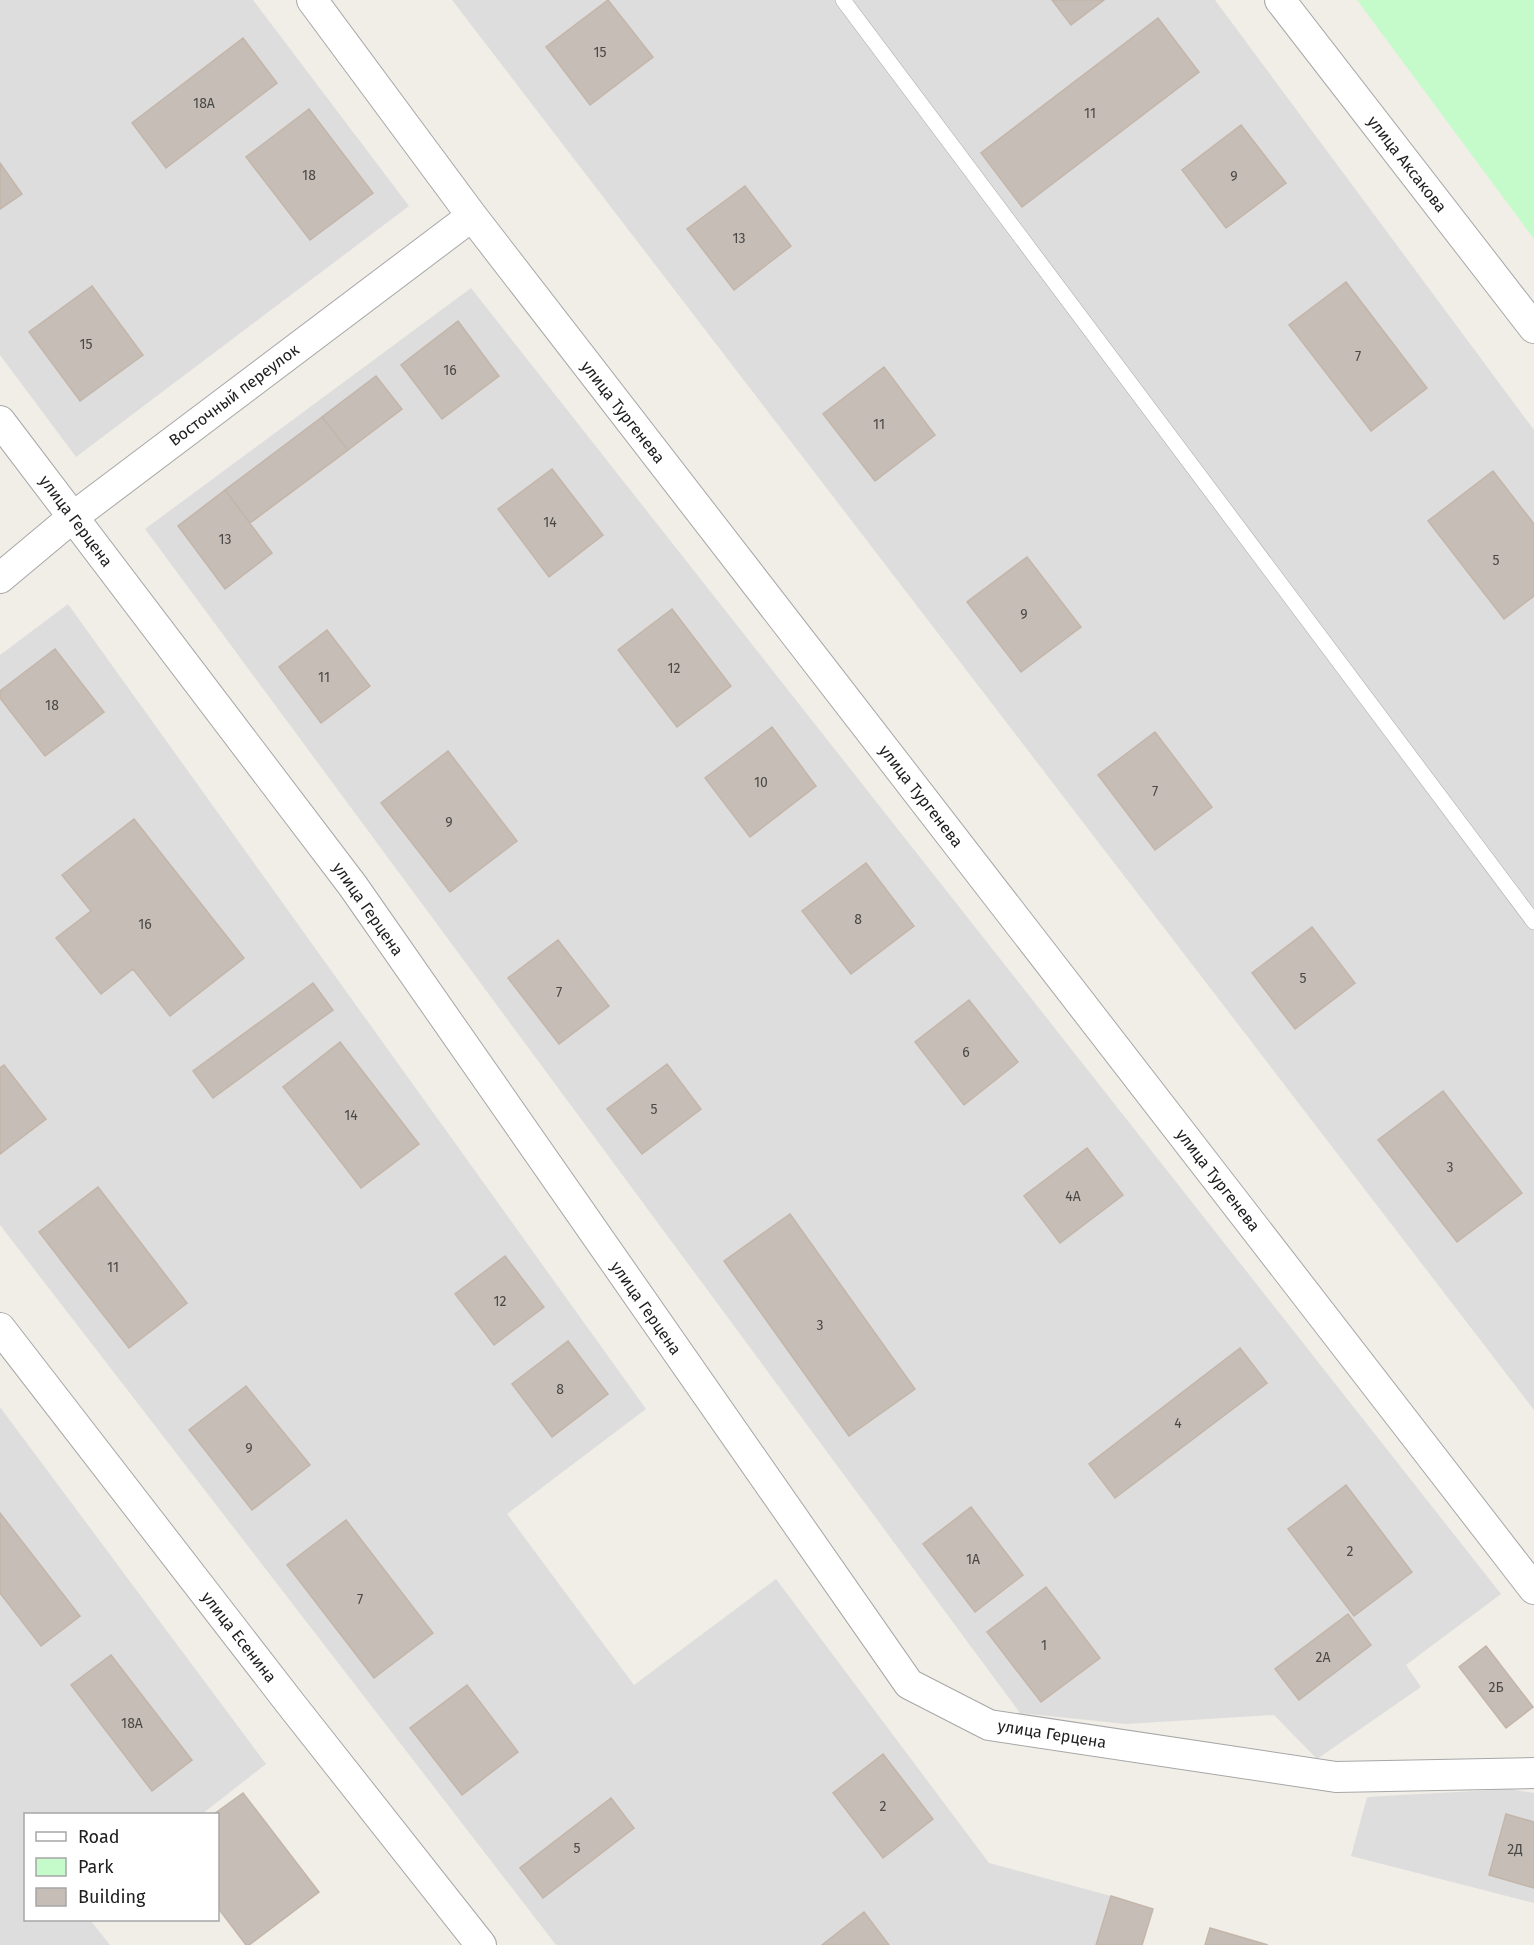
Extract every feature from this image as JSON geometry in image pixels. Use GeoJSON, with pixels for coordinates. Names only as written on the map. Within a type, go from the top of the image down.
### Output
{"type":"FeatureCollection","features":[{"type":"Feature","properties":{"kind":"street","name":"улица Тургенева"},"geometry":{"type":"LineString","coordinates":[[312,0],[472,216],[1534,1589]]}},
{"type":"Feature","properties":{"kind":"street","name":"улица Аксакова"},"geometry":{"type":"LineString","coordinates":[[1280,0],[1534,328]]}},
{"type":"Feature","properties":{"kind":"street","name":"Восточный переулок"},"geometry":{"type":"LineString","coordinates":[[0,578],[73,517],[472,216]]}},
{"type":"Feature","properties":{"kind":"street","name":"улица Герцена"},"geometry":{"type":"LineString","coordinates":[[0,421],[353,886],[909,1684],[989,1725],[1336,1777],[1534,1773]]}},
{"type":"Feature","properties":{"kind":"street","name":"улица Есенина"},"geometry":{"type":"LineString","coordinates":[[0,1328],[290,1703],[481,1945]]}},
{"type":"Feature","properties":{"kind":"lane"},"geometry":{"type":"LineString","coordinates":[[843,0],[1534,922]]}},
{"type":"Feature","properties":{"kind":"shaded area"},"geometry":{"type":"Polygon","coordinates":[[[0,0],[253,0],[409,206],[76,457],[0,355],[0,0]]]}},
{"type":"Feature","properties":{"kind":"shaded area"},"geometry":{"type":"Polygon","coordinates":[[[452,0],[1215,0],[1534,430],[1534,1410],[452,0]]]}},
{"type":"Feature","properties":{"kind":"shaded area"},"geometry":{"type":"Polygon","coordinates":[[[471,288],[1501,1594],[1406,1665],[1421,1687],[1317,1759],[1274,1715],[1126,1724],[1020,1713],[145,529],[471,288]]]}},
{"type":"Feature","properties":{"kind":"shaded area"},"geometry":{"type":"Polygon","coordinates":[[[68,604],[646,1409],[507,1514],[634,1685],[776,1579],[989,1863],[1111,1896],[1096,1945],[556,1945],[0,1225],[0,655],[68,604]]]}},
{"type":"Feature","properties":{"kind":"shaded area"},"geometry":{"type":"Polygon","coordinates":[[[0,1407],[266,1764],[203,1813],[24,1813],[24,1921],[91,1921],[110,1945],[0,1945],[0,1407]]]}},
{"type":"Feature","properties":{"kind":"shaded area"},"geometry":{"type":"Polygon","coordinates":[[[1510,1789],[1534,1793],[1534,1903],[1351,1856],[1367,1797],[1510,1789]]]}},
{"type":"Feature","properties":{"kind":"green space"},"geometry":{"type":"Polygon","coordinates":[[[1357,0],[1534,0],[1534,239],[1357,0]]]}},
{"type":"Feature","properties":{"kind":"building"},"geometry":{"type":"Polygon","coordinates":[[[608,0],[653,57],[590,105],[546,47],[608,0]]]}},
{"type":"Feature","properties":{"kind":"building"},"geometry":{"type":"Polygon","coordinates":[[[1052,0],[1104,0],[1071,25],[1052,0]]]}},
{"type":"Feature","properties":{"kind":"building"},"geometry":{"type":"Polygon","coordinates":[[[1158,18],[1199,72],[1022,207],[981,153],[1158,18]]]}},
{"type":"Feature","properties":{"kind":"building"},"geometry":{"type":"Polygon","coordinates":[[[243,38],[277,83],[166,168],[132,123],[243,38]]]}},
{"type":"Feature","properties":{"kind":"building"},"geometry":{"type":"Polygon","coordinates":[[[309,109],[373,193],[310,240],[246,157],[309,109]]]}},
{"type":"Feature","properties":{"kind":"building"},"geometry":{"type":"Polygon","coordinates":[[[1241,125],[1286,183],[1226,228],[1182,170],[1241,125]]]}},
{"type":"Feature","properties":{"kind":"building"},"geometry":{"type":"Polygon","coordinates":[[[0,163],[22,194],[0,209],[0,163]]]}},
{"type":"Feature","properties":{"kind":"building"},"geometry":{"type":"Polygon","coordinates":[[[745,186],[791,246],[734,290],[687,229],[745,186]]]}},
{"type":"Feature","properties":{"kind":"building"},"geometry":{"type":"Polygon","coordinates":[[[1346,282],[1427,388],[1371,431],[1289,325],[1346,282]]]}},
{"type":"Feature","properties":{"kind":"building"},"geometry":{"type":"Polygon","coordinates":[[[92,286],[143,355],[80,401],[29,332],[92,286]]]}},
{"type":"Feature","properties":{"kind":"building"},"geometry":{"type":"Polygon","coordinates":[[[458,321],[499,376],[442,419],[401,365],[458,321]]]}},
{"type":"Feature","properties":{"kind":"building"},"geometry":{"type":"Polygon","coordinates":[[[884,367],[935,435],[875,481],[823,414],[884,367]]]}},
{"type":"Feature","properties":{"kind":"building"},"geometry":{"type":"Polygon","coordinates":[[[376,376],[402,409],[348,450],[322,417],[376,376]]]}},
{"type":"Feature","properties":{"kind":"building"},"geometry":{"type":"Polygon","coordinates":[[[322,417],[348,450],[250,523],[225,490],[322,417]]]}},
{"type":"Feature","properties":{"kind":"building"},"geometry":{"type":"Polygon","coordinates":[[[552,469],[603,535],[549,577],[498,509],[552,469]]]}},
{"type":"Feature","properties":{"kind":"building"},"geometry":{"type":"Polygon","coordinates":[[[1493,471],[1534,524],[1534,596],[1504,619],[1428,521],[1493,471]]]}},
{"type":"Feature","properties":{"kind":"building"},"geometry":{"type":"Polygon","coordinates":[[[225,490],[272,553],[225,589],[178,526],[225,490]]]}},
{"type":"Feature","properties":{"kind":"building"},"geometry":{"type":"Polygon","coordinates":[[[1027,557],[1081,627],[1021,672],[967,602],[1027,557]]]}},
{"type":"Feature","properties":{"kind":"building"},"geometry":{"type":"Polygon","coordinates":[[[672,609],[731,686],[677,727],[618,650],[672,609]]]}},
{"type":"Feature","properties":{"kind":"building"},"geometry":{"type":"Polygon","coordinates":[[[327,630],[370,686],[321,723],[279,667],[327,630]]]}},
{"type":"Feature","properties":{"kind":"building"},"geometry":{"type":"Polygon","coordinates":[[[55,649],[104,712],[45,756],[0,698],[0,691],[55,649]]]}},
{"type":"Feature","properties":{"kind":"building"},"geometry":{"type":"Polygon","coordinates":[[[772,727],[816,786],[750,837],[705,778],[772,727]]]}},
{"type":"Feature","properties":{"kind":"building"},"geometry":{"type":"Polygon","coordinates":[[[1155,732],[1212,807],[1155,850],[1098,775],[1155,732]]]}},
{"type":"Feature","properties":{"kind":"building"},"geometry":{"type":"Polygon","coordinates":[[[448,751],[517,841],[450,892],[381,803],[448,751]]]}},
{"type":"Feature","properties":{"kind":"building"},"geometry":{"type":"Polygon","coordinates":[[[134,819],[244,958],[170,1016],[133,969],[101,994],[56,938],[91,911],[62,875],[134,819]]]}},
{"type":"Feature","properties":{"kind":"building"},"geometry":{"type":"Polygon","coordinates":[[[866,863],[914,926],[851,974],[802,911],[866,863]]]}},
{"type":"Feature","properties":{"kind":"building"},"geometry":{"type":"Polygon","coordinates":[[[1312,927],[1355,983],[1295,1029],[1252,973],[1312,927]]]}},
{"type":"Feature","properties":{"kind":"building"},"geometry":{"type":"Polygon","coordinates":[[[558,940],[609,1006],[559,1044],[508,978],[558,940]]]}},
{"type":"Feature","properties":{"kind":"building"},"geometry":{"type":"Polygon","coordinates":[[[313,983],[333,1010],[213,1098],[193,1071],[313,983]]]}},
{"type":"Feature","properties":{"kind":"building"},"geometry":{"type":"Polygon","coordinates":[[[969,1000],[1018,1062],[964,1105],[915,1042],[969,1000]]]}},
{"type":"Feature","properties":{"kind":"building"},"geometry":{"type":"Polygon","coordinates":[[[340,1042],[419,1144],[361,1188],[283,1087],[340,1042]]]}},
{"type":"Feature","properties":{"kind":"building"},"geometry":{"type":"Polygon","coordinates":[[[667,1064],[701,1109],[642,1154],[607,1109],[667,1064]]]}},
{"type":"Feature","properties":{"kind":"building"},"geometry":{"type":"Polygon","coordinates":[[[4,1065],[46,1119],[0,1154],[0,1068],[4,1065]]]}},
{"type":"Feature","properties":{"kind":"building"},"geometry":{"type":"Polygon","coordinates":[[[1443,1091],[1522,1193],[1457,1242],[1378,1140],[1443,1091]]]}},
{"type":"Feature","properties":{"kind":"building"},"geometry":{"type":"Polygon","coordinates":[[[1087,1148],[1123,1195],[1060,1243],[1024,1196],[1087,1148]]]}},
{"type":"Feature","properties":{"kind":"building"},"geometry":{"type":"Polygon","coordinates":[[[98,1187],[187,1303],[129,1348],[39,1232],[98,1187]]]}},
{"type":"Feature","properties":{"kind":"building"},"geometry":{"type":"Polygon","coordinates":[[[790,1214],[915,1389],[849,1436],[724,1261],[790,1214]]]}},
{"type":"Feature","properties":{"kind":"building"},"geometry":{"type":"Polygon","coordinates":[[[505,1256],[544,1307],[494,1345],[455,1294],[505,1256]]]}},
{"type":"Feature","properties":{"kind":"building"},"geometry":{"type":"Polygon","coordinates":[[[568,1341],[608,1394],[552,1437],[512,1384],[568,1341]]]}},
{"type":"Feature","properties":{"kind":"building"},"geometry":{"type":"Polygon","coordinates":[[[1240,1348],[1267,1383],[1115,1498],[1089,1464],[1240,1348]]]}},
{"type":"Feature","properties":{"kind":"building"},"geometry":{"type":"Polygon","coordinates":[[[246,1386],[310,1465],[252,1510],[189,1430],[246,1386]]]}},
{"type":"Feature","properties":{"kind":"building"},"geometry":{"type":"Polygon","coordinates":[[[1346,1485],[1412,1572],[1354,1616],[1288,1529],[1346,1485]]]}},
{"type":"Feature","properties":{"kind":"building"},"geometry":{"type":"Polygon","coordinates":[[[971,1507],[1023,1575],[975,1612],[923,1544],[971,1507]]]}},
{"type":"Feature","properties":{"kind":"building"},"geometry":{"type":"Polygon","coordinates":[[[0,1513],[80,1616],[41,1646],[0,1593],[0,1513]]]}},
{"type":"Feature","properties":{"kind":"building"},"geometry":{"type":"Polygon","coordinates":[[[346,1520],[433,1633],[374,1678],[287,1565],[346,1520]]]}},
{"type":"Feature","properties":{"kind":"building"},"geometry":{"type":"Polygon","coordinates":[[[1046,1587],[1100,1658],[1041,1702],[987,1632],[1046,1587]]]}},
{"type":"Feature","properties":{"kind":"building"},"geometry":{"type":"Polygon","coordinates":[[[1348,1614],[1371,1645],[1299,1700],[1275,1669],[1348,1614]]]}},
{"type":"Feature","properties":{"kind":"building"},"geometry":{"type":"Polygon","coordinates":[[[1486,1646],[1533,1707],[1506,1728],[1459,1667],[1486,1646]]]}},
{"type":"Feature","properties":{"kind":"building"},"geometry":{"type":"Polygon","coordinates":[[[111,1655],[192,1760],[152,1791],[71,1685],[111,1655]]]}},
{"type":"Feature","properties":{"kind":"building"},"geometry":{"type":"Polygon","coordinates":[[[467,1685],[518,1752],[462,1795],[410,1728],[467,1685]]]}},
{"type":"Feature","properties":{"kind":"building"},"geometry":{"type":"Polygon","coordinates":[[[883,1754],[933,1819],[883,1858],[833,1793],[883,1754]]]}},
{"type":"Feature","properties":{"kind":"building"},"geometry":{"type":"Polygon","coordinates":[[[243,1793],[319,1892],[249,1945],[246,1945],[219,1909],[219,1813],[215,1813],[243,1793]]]}},
{"type":"Feature","properties":{"kind":"building"},"geometry":{"type":"Polygon","coordinates":[[[611,1798],[634,1828],[543,1898],[520,1868],[611,1798]]]}},
{"type":"Feature","properties":{"kind":"building"},"geometry":{"type":"Polygon","coordinates":[[[1506,1814],[1534,1822],[1534,1888],[1489,1875],[1506,1814]]]}},
{"type":"Feature","properties":{"kind":"building"},"geometry":{"type":"Polygon","coordinates":[[[1111,1896],[1153,1909],[1142,1945],[1096,1945],[1111,1896]]]}},
{"type":"Feature","properties":{"kind":"building"},"geometry":{"type":"Polygon","coordinates":[[[864,1912],[889,1945],[822,1945],[846,1926],[864,1912]]]}},
{"type":"Feature","properties":{"kind":"building"},"geometry":{"type":"Polygon","coordinates":[[[1210,1928],[1268,1945],[1205,1945],[1210,1928]]]}}]}
